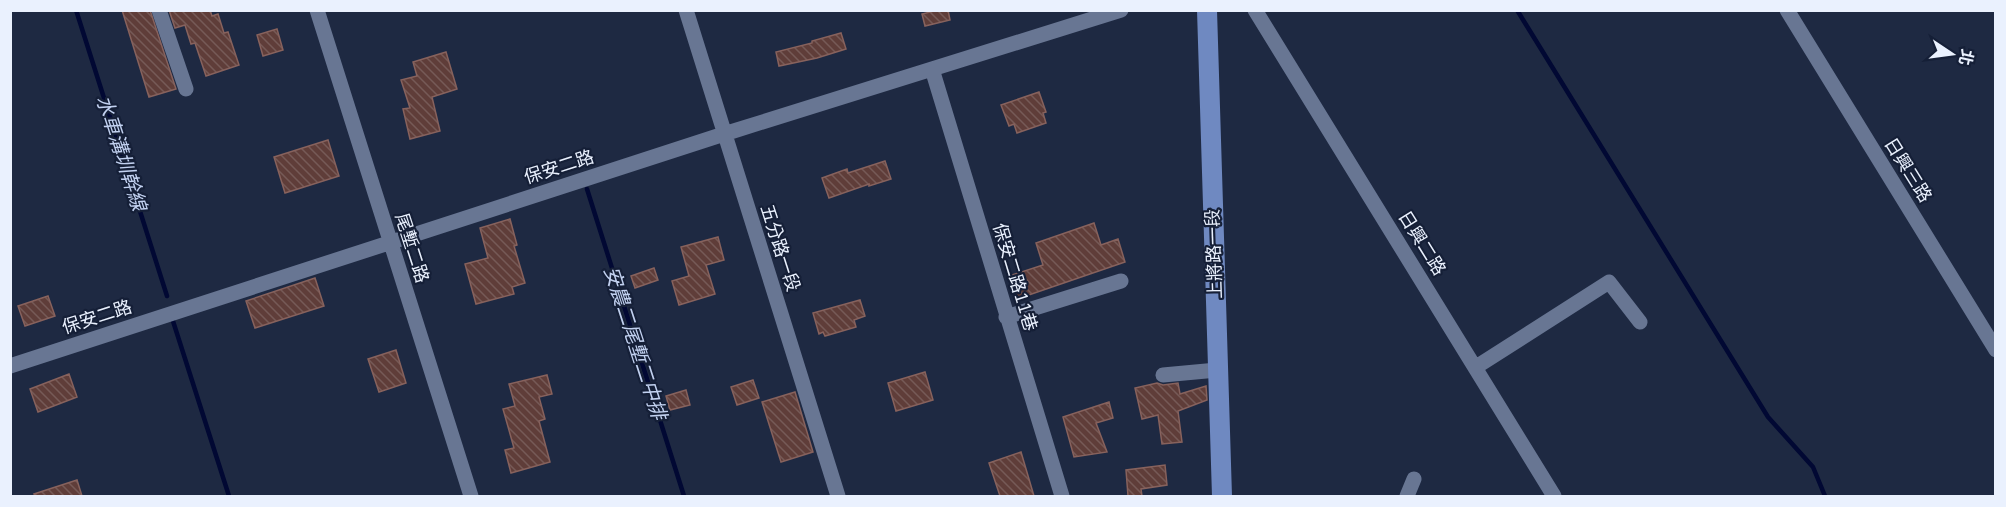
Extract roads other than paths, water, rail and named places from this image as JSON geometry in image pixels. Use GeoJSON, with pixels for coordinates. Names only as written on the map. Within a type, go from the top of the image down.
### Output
{"type":"FeatureCollection","features":[{"type":"Feature","properties":{"kind":"main road","name":"上將路一段"},"geometry":{"type":"LineString","coordinates":[[1207,10],[1222,496]]}},
{"type":"Feature","properties":{"kind":"street"},"geometry":{"type":"LineString","coordinates":[[159,10],[186,89]]}},
{"type":"Feature","properties":{"kind":"street","name":"尾塹二路"},"geometry":{"type":"LineString","coordinates":[[317,10],[471,496]]}},
{"type":"Feature","properties":{"kind":"street","name":"五分路一段"},"geometry":{"type":"LineString","coordinates":[[686,10],[838,496]]}},
{"type":"Feature","properties":{"kind":"street","name":"保安二路"},"geometry":{"type":"LineString","coordinates":[[10,366],[1100,13],[1121,10]]}},
{"type":"Feature","properties":{"kind":"street","name":"日興二路"},"geometry":{"type":"LineString","coordinates":[[1255,10],[1554,496]]}},
{"type":"Feature","properties":{"kind":"street","name":"日興三路"},"geometry":{"type":"LineString","coordinates":[[1787,10],[1995,350]]}},
{"type":"Feature","properties":{"kind":"street","name":"保安二路11巷"},"geometry":{"type":"LineString","coordinates":[[932,69],[1062,496]]}},
{"type":"Feature","properties":{"kind":"street"},"geometry":{"type":"LineString","coordinates":[[1006,317],[1121,281]]}},
{"type":"Feature","properties":{"kind":"street"},"geometry":{"type":"LineString","coordinates":[[1476,367],[1610,282],[1640,322]]}},
{"type":"Feature","properties":{"kind":"street"},"geometry":{"type":"LineString","coordinates":[[1163,375],[1217,370]]}},
{"type":"Feature","properties":{"kind":"street"},"geometry":{"type":"LineString","coordinates":[[1407,496],[1414,479]]}},
{"type":"Feature","properties":{"kind":"waterway","name":"水車溝圳幹線"},"geometry":{"type":"LineString","coordinates":[[76,10],[167,296]]}},
{"type":"Feature","properties":{"kind":"waterway"},"geometry":{"type":"LineString","coordinates":[[1517,10],[1768,417],[1813,467],[1825,496]]}},
{"type":"Feature","properties":{"kind":"waterway","name":"安農二尾塹二中排"},"geometry":{"type":"LineString","coordinates":[[587,189],[684,496]]}},
{"type":"Feature","properties":{"kind":"waterway"},"geometry":{"type":"LineString","coordinates":[[172,318],[229,496]]}}]}
